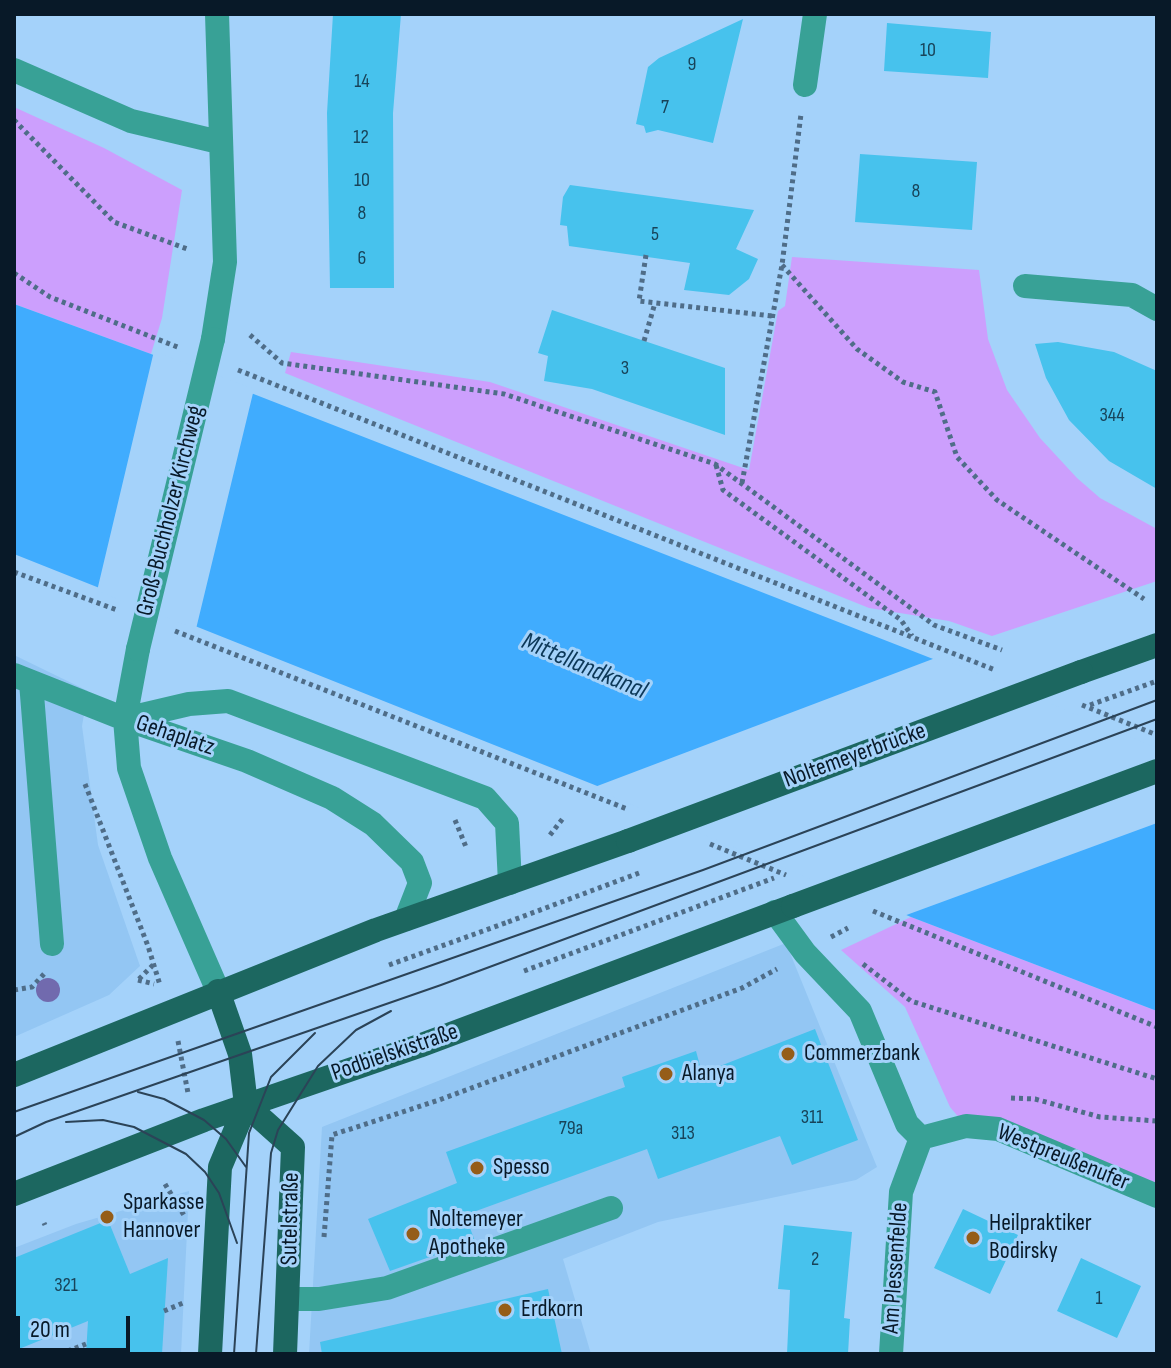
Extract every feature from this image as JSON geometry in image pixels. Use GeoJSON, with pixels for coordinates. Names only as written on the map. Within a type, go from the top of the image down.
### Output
{"type":"FeatureCollection","features":[{"type":"Feature","properties":{"kind":"main road","name":"Noltemeyerbrücke"},"geometry":{"type":"LineString","coordinates":[[510,883],[1157,645]]}},
{"type":"Feature","properties":{"kind":"main road"},"geometry":{"type":"LineString","coordinates":[[784,909],[1157,771]]}},
{"type":"Feature","properties":{"kind":"main road"},"geometry":{"type":"LineString","coordinates":[[14,1075],[218,991],[510,883]]}},
{"type":"Feature","properties":{"kind":"main road","name":"Podbielskistraße"},"geometry":{"type":"LineString","coordinates":[[14,1194],[190,1125],[419,1046],[784,909]]}},
{"type":"Feature","properties":{"kind":"main road"},"geometry":{"type":"LineString","coordinates":[[210,1354],[220,1167],[246,1105],[240,1054],[218,991]]}},
{"type":"Feature","properties":{"kind":"main road","name":"Sutelstraße"},"geometry":{"type":"LineString","coordinates":[[246,1105],[293,1147],[285,1354]]}},
{"type":"Feature","properties":{"kind":"street","name":"Groß-Buchholzer Kirchweg"},"geometry":{"type":"LineString","coordinates":[[217,14],[225,262],[213,339],[138,649],[125,719],[129,768],[141,810],[218,991]]}},
{"type":"Feature","properties":{"kind":"street"},"geometry":{"type":"LineString","coordinates":[[805,85],[815,14]]}},
{"type":"Feature","properties":{"kind":"street"},"geometry":{"type":"LineString","coordinates":[[14,70],[131,121],[219,142]]}},
{"type":"Feature","properties":{"kind":"street"},"geometry":{"type":"LineString","coordinates":[[1025,286],[1132,295],[1157,309]]}},
{"type":"Feature","properties":{"kind":"street"},"geometry":{"type":"LineString","coordinates":[[52,944],[23,678],[125,719]]}},
{"type":"Feature","properties":{"kind":"street","name":"Gehaplatz"},"geometry":{"type":"LineString","coordinates":[[125,719],[189,704],[228,701],[485,798],[507,823],[510,883]]}},
{"type":"Feature","properties":{"kind":"street","name":"Gehaplatz"},"geometry":{"type":"LineString","coordinates":[[125,719],[247,761],[332,798],[373,824],[412,862],[420,883],[406,919]]}},
{"type":"Feature","properties":{"kind":"street"},"geometry":{"type":"LineString","coordinates":[[784,909],[805,953],[860,1011],[907,1124],[921,1138]]}},
{"type":"Feature","properties":{"kind":"street","name":"Westpreußenufer"},"geometry":{"type":"LineString","coordinates":[[921,1138],[966,1126],[998,1129],[1157,1196]]}},
{"type":"Feature","properties":{"kind":"street","name":"Am Plessenfelde"},"geometry":{"type":"LineString","coordinates":[[891,1354],[901,1192],[921,1138]]}},
{"type":"Feature","properties":{"kind":"street"},"geometry":{"type":"LineString","coordinates":[[289,1299],[319,1299],[387,1288],[611,1208]]}},
{"type":"Feature","properties":{"kind":"path"},"geometry":{"type":"LineString","coordinates":[[742,483],[782,265],[805,85]]}},
{"type":"Feature","properties":{"kind":"path"},"geometry":{"type":"LineString","coordinates":[[15,122],[114,222],[190,250]]}},
{"type":"Feature","properties":{"kind":"path"},"geometry":{"type":"LineString","coordinates":[[646,255],[639,301],[772,316]]}},
{"type":"Feature","properties":{"kind":"path"},"geometry":{"type":"LineString","coordinates":[[782,265],[857,349],[903,382],[935,392],[957,457],[997,500],[1144,599]]}},
{"type":"Feature","properties":{"kind":"path"},"geometry":{"type":"LineString","coordinates":[[14,273],[50,297],[191,352]]}},
{"type":"Feature","properties":{"kind":"path"},"geometry":{"type":"LineString","coordinates":[[644,341],[655,303]]}},
{"type":"Feature","properties":{"kind":"path"},"geometry":{"type":"LineString","coordinates":[[250,335],[282,363],[504,394],[715,464],[934,625],[1002,650]]}},
{"type":"Feature","properties":{"kind":"path"},"geometry":{"type":"LineString","coordinates":[[233,368],[913,637],[901,620],[723,490],[715,464]]}},
{"type":"Feature","properties":{"kind":"path"},"geometry":{"type":"LineString","coordinates":[[14,572],[130,614]]}},
{"type":"Feature","properties":{"kind":"path"},"geometry":{"type":"LineString","coordinates":[[174,630],[629,810]]}},
{"type":"Feature","properties":{"kind":"path"},"geometry":{"type":"LineString","coordinates":[[85,784],[169,1011],[186,1074],[190,1125]]}},
{"type":"Feature","properties":{"kind":"path"},"geometry":{"type":"LineString","coordinates":[[700,840],[801,881]]}},
{"type":"Feature","properties":{"kind":"path"},"geometry":{"type":"LineString","coordinates":[[858,905],[1157,1027]]}},
{"type":"Feature","properties":{"kind":"path"},"geometry":{"type":"LineString","coordinates":[[389,965],[508,922]]}},
{"type":"Feature","properties":{"kind":"path"},"geometry":{"type":"LineString","coordinates":[[841,947],[829,938],[848,928]]}},
{"type":"Feature","properties":{"kind":"path"},"geometry":{"type":"LineString","coordinates":[[332,1135],[439,1100],[742,988],[805,953]]}},
{"type":"Feature","properties":{"kind":"path"},"geometry":{"type":"LineString","coordinates":[[852,956],[911,1001],[1157,1079]]}},
{"type":"Feature","properties":{"kind":"path"},"geometry":{"type":"LineString","coordinates":[[138,980],[153,965]]}},
{"type":"Feature","properties":{"kind":"path"},"geometry":{"type":"LineString","coordinates":[[1004,1098],[1035,1099],[1100,1117],[1157,1121]]}},
{"type":"Feature","properties":{"kind":"path"},"geometry":{"type":"LineString","coordinates":[[191,1215],[191,1231]]}},
{"type":"Feature","properties":{"kind":"path"},"geometry":{"type":"LineString","coordinates":[[164,1311],[188,1302]]}},
{"type":"Feature","properties":{"kind":"path"},"geometry":{"type":"LineString","coordinates":[[60,1354],[78,1350],[86,1344]]}},
{"type":"Feature","properties":{"kind":"shaded area"},"geometry":{"type":"Polygon","coordinates":[[[14,107],[104,148],[182,190],[162,318],[151,354],[14,304],[14,107]]]}},
{"type":"Feature","properties":{"kind":"shaded area"},"geometry":{"type":"Polygon","coordinates":[[[792,257],[979,270],[988,339],[1007,390],[1040,438],[1077,478],[1100,498],[1157,529],[1157,581],[992,636],[949,621],[869,608],[285,373],[291,352],[490,382],[749,470],[778,311],[785,306],[792,257]]]}},
{"type":"Feature","properties":{"kind":"shaded area"},"geometry":{"type":"Polygon","coordinates":[[[14,655],[88,691],[82,726],[98,845],[140,966],[109,995],[14,1037],[14,655]]]}},
{"type":"Feature","properties":{"kind":"shaded area"},"geometry":{"type":"Polygon","coordinates":[[[911,917],[1157,1011],[1157,1196],[966,1126],[950,1107],[905,1007],[841,950],[911,917]]]}},
{"type":"Feature","properties":{"kind":"shaded area"},"geometry":{"type":"Polygon","coordinates":[[[786,943],[877,1167],[856,1180],[658,1222],[563,1259],[591,1354],[309,1354],[322,1127],[786,943]]]}},
{"type":"Feature","properties":{"kind":"shaded area"},"geometry":{"type":"Polygon","coordinates":[[[189,1191],[181,1354],[14,1354],[14,1248],[76,1224],[189,1191]]]}},
{"type":"Feature","properties":{"kind":"water","name":"Mittellandkanal"},"geometry":{"type":"Polygon","coordinates":[[[14,304],[151,354],[987,680],[1157,752],[1157,1011],[911,917],[645,805],[14,554],[14,304]]]}},
{"type":"Feature","properties":{"kind":"pier"},"geometry":{"type":"Polygon","coordinates":[[[154,351],[254,389],[196,629],[97,591],[154,351]]]}},
{"type":"Feature","properties":{"kind":"pier"},"geometry":{"type":"Polygon","coordinates":[[[938,657],[1157,748],[1157,823],[901,917],[592,788],[938,657]]]}},
{"type":"Feature","properties":{"kind":"building"},"geometry":{"type":"Polygon","coordinates":[[[333,14],[401,14],[393,113],[394,288],[330,288],[327,113],[333,14]]]}},
{"type":"Feature","properties":{"kind":"building"},"geometry":{"type":"Polygon","coordinates":[[[743,19],[713,143],[658,130],[646,133],[644,126],[636,124],[648,67],[659,58],[743,19]]]}},
{"type":"Feature","properties":{"kind":"building"},"geometry":{"type":"Polygon","coordinates":[[[887,23],[991,32],[988,78],[884,71],[887,23]]]}},
{"type":"Feature","properties":{"kind":"building"},"geometry":{"type":"Polygon","coordinates":[[[860,154],[977,162],[972,230],[855,222],[860,154]]]}},
{"type":"Feature","properties":{"kind":"building"},"geometry":{"type":"Polygon","coordinates":[[[570,185],[754,210],[736,249],[758,259],[749,279],[729,295],[684,290],[690,263],[569,246],[567,226],[560,225],[563,197],[570,185]]]}},
{"type":"Feature","properties":{"kind":"building"},"geometry":{"type":"Polygon","coordinates":[[[552,310],[725,368],[725,435],[592,389],[544,381],[548,356],[538,353],[552,310]]]}},
{"type":"Feature","properties":{"kind":"building"},"geometry":{"type":"Polygon","coordinates":[[[1058,342],[1114,352],[1157,371],[1157,489],[1109,461],[1069,420],[1046,378],[1035,344],[1058,342]]]}},
{"type":"Feature","properties":{"kind":"building"},"geometry":{"type":"Polygon","coordinates":[[[815,1029],[858,1140],[792,1165],[780,1136],[658,1179],[647,1149],[465,1215],[475,1241],[390,1271],[368,1219],[457,1183],[446,1152],[625,1087],[622,1077],[696,1051],[702,1073],[815,1029]]]}},
{"type":"Feature","properties":{"kind":"building"},"geometry":{"type":"Polygon","coordinates":[[[963,1209],[1018,1235],[990,1294],[934,1268],[963,1209]]]}},
{"type":"Feature","properties":{"kind":"building"},"geometry":{"type":"Polygon","coordinates":[[[108,1220],[130,1274],[168,1258],[162,1354],[86,1354],[88,1321],[14,1351],[14,1258],[108,1220]]]}},
{"type":"Feature","properties":{"kind":"building"},"geometry":{"type":"Polygon","coordinates":[[[784,1225],[852,1232],[844,1318],[850,1319],[848,1354],[787,1354],[790,1290],[778,1289],[784,1225]]]}},
{"type":"Feature","properties":{"kind":"building"},"geometry":{"type":"Polygon","coordinates":[[[1081,1258],[1141,1286],[1117,1338],[1057,1311],[1081,1258]]]}},
{"type":"Feature","properties":{"kind":"building","name":"Erdkorn"},"geometry":{"type":"Polygon","coordinates":[[[548,1289],[562,1354],[322,1354],[320,1342],[548,1289]]]}},
{"type":"Feature","properties":{"kind":"tram line"},"geometry":{"type":"LineString","coordinates":[[14,1112],[703,870],[1157,700]]}},
{"type":"Feature","properties":{"kind":"tram line"},"geometry":{"type":"LineString","coordinates":[[14,1137],[46,1122],[441,985],[1157,719]]}},
{"type":"Feature","properties":{"kind":"tram line"},"geometry":{"type":"LineString","coordinates":[[256,1354],[271,1153],[278,1130],[318,1066],[356,1030],[391,1011]]}},
{"type":"Feature","properties":{"kind":"tram line"},"geometry":{"type":"LineString","coordinates":[[234,1354],[249,1133],[271,1077],[315,1033]]}},
{"type":"Feature","properties":{"kind":"tram line"},"geometry":{"type":"LineString","coordinates":[[138,1092],[164,1099],[204,1120],[226,1139],[246,1167]]}},
{"type":"Feature","properties":{"kind":"tram line"},"geometry":{"type":"LineString","coordinates":[[66,1122],[103,1120],[134,1127],[186,1154],[205,1172],[219,1193],[237,1243]]}},
{"type":"Feature","properties":{"kind":"place","name":"Commerzbank"},"geometry":{"type":"Point","coordinates":[788,1054]}},
{"type":"Feature","properties":{"kind":"place","name":"Alanya"},"geometry":{"type":"Point","coordinates":[666,1074]}},
{"type":"Feature","properties":{"kind":"place","name":"Spesso"},"geometry":{"type":"Point","coordinates":[477,1168]}},
{"type":"Feature","properties":{"kind":"place","name":"Sparkasse Hannover"},"geometry":{"type":"Point","coordinates":[107,1217]}},
{"type":"Feature","properties":{"kind":"place","name":"Noltemeyer Apotheke"},"geometry":{"type":"Point","coordinates":[413,1234]}},
{"type":"Feature","properties":{"kind":"place","name":"Heilpraktiker Bodirsky"},"geometry":{"type":"Point","coordinates":[973,1238]}},
{"type":"Feature","properties":{"kind":"place","name":"Erdkorn"},"geometry":{"type":"Point","coordinates":[505,1310]}}]}
